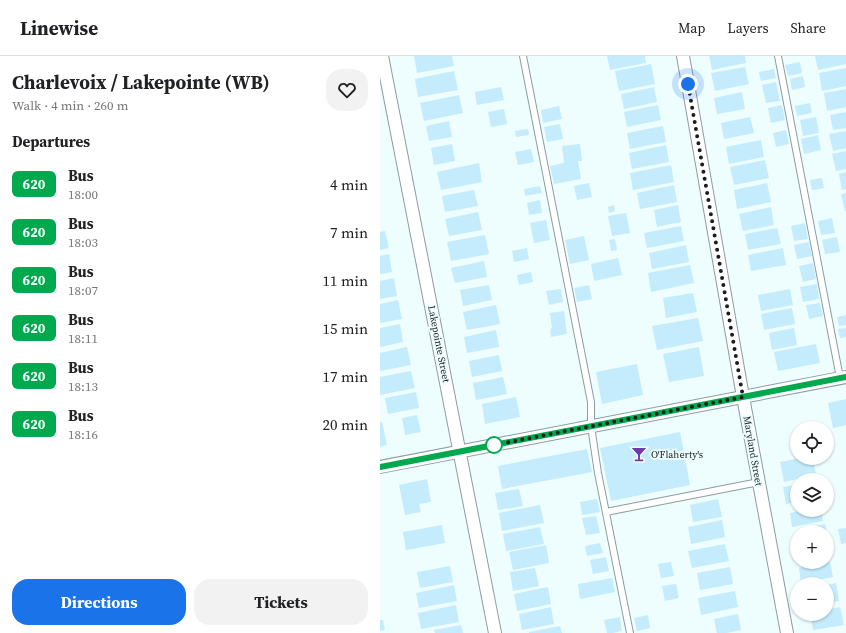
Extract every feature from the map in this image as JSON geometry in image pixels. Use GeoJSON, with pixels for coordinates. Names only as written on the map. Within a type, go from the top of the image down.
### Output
{"type":"FeatureCollection","features":[{"type":"Feature","properties":{"kind":"street","name":"Lakepointe Street"},"geometry":{"type":"LineString","coordinates":[[382,56],[495,633]]}},
{"type":"Feature","properties":{"kind":"street","name":"Maryland Street"},"geometry":{"type":"LineString","coordinates":[[683,56],[743,397],[787,633]]}},
{"type":"Feature","properties":{"kind":"street"},"geometry":{"type":"LineString","coordinates":[[380,467],[843,378]]}},
{"type":"Feature","properties":{"kind":"lane"},"geometry":{"type":"LineString","coordinates":[[523,56],[591,402],[592,426],[598,472],[630,633]]}},
{"type":"Feature","properties":{"kind":"lane"},"geometry":{"type":"LineString","coordinates":[[778,56],[843,378]]}},
{"type":"Feature","properties":{"kind":"lane"},"geometry":{"type":"LineString","coordinates":[[606,512],[759,482]]}},
{"type":"Feature","properties":{"kind":"building"},"geometry":{"type":"Polygon","coordinates":[[[414,56],[452,56],[454,66],[417,73],[414,56]]]}},
{"type":"Feature","properties":{"kind":"building"},"geometry":{"type":"Polygon","coordinates":[[[607,56],[645,56],[646,63],[610,70],[607,56]]]}},
{"type":"Feature","properties":{"kind":"building"},"geometry":{"type":"Polygon","coordinates":[[[709,56],[745,56],[746,63],[712,70],[709,56]]]}},
{"type":"Feature","properties":{"kind":"building"},"geometry":{"type":"Polygon","coordinates":[[[815,56],[846,56],[846,64],[818,70],[815,56]]]}},
{"type":"Feature","properties":{"kind":"building"},"geometry":{"type":"Polygon","coordinates":[[[800,62],[802,73],[788,76],[785,65],[800,62]]]}},
{"type":"Feature","properties":{"kind":"building"},"geometry":{"type":"Polygon","coordinates":[[[651,64],[655,84],[619,91],[615,71],[651,64]]]}},
{"type":"Feature","properties":{"kind":"building"},"geometry":{"type":"Polygon","coordinates":[[[745,67],[749,84],[715,91],[711,73],[745,67]]]}},
{"type":"Feature","properties":{"kind":"building"},"geometry":{"type":"Polygon","coordinates":[[[846,68],[846,86],[822,91],[819,73],[846,68]]]}},
{"type":"Feature","properties":{"kind":"building"},"geometry":{"type":"Polygon","coordinates":[[[774,69],[776,78],[761,81],[759,72],[774,69]]]}},
{"type":"Feature","properties":{"kind":"building"},"geometry":{"type":"Polygon","coordinates":[[[454,71],[458,90],[418,97],[415,79],[454,71]]]}},
{"type":"Feature","properties":{"kind":"building"},"geometry":{"type":"Polygon","coordinates":[[[803,76],[805,87],[792,90],[790,79],[803,76]]]}},
{"type":"Feature","properties":{"kind":"building"},"geometry":{"type":"Polygon","coordinates":[[[776,82],[780,101],[766,103],[762,85],[776,82]]]}},
{"type":"Feature","properties":{"kind":"building"},"geometry":{"type":"Polygon","coordinates":[[[501,87],[504,100],[477,105],[475,92],[501,87]]]}},
{"type":"Feature","properties":{"kind":"building"},"geometry":{"type":"Polygon","coordinates":[[[654,87],[657,102],[624,109],[621,94],[654,87]]]}},
{"type":"Feature","properties":{"kind":"building"},"geometry":{"type":"Polygon","coordinates":[[[846,89],[846,107],[827,111],[824,93],[846,89]]]}},
{"type":"Feature","properties":{"kind":"building"},"geometry":{"type":"Polygon","coordinates":[[[742,92],[745,109],[717,114],[714,98],[742,92]]]}},
{"type":"Feature","properties":{"kind":"building"},"geometry":{"type":"Polygon","coordinates":[[[459,95],[463,113],[424,121],[420,103],[459,95]]]}},
{"type":"Feature","properties":{"kind":"building"},"geometry":{"type":"Polygon","coordinates":[[[810,103],[812,113],[797,116],[795,106],[810,103]]]}},
{"type":"Feature","properties":{"kind":"building"},"geometry":{"type":"Polygon","coordinates":[[[658,105],[661,120],[627,127],[624,112],[658,105]]]}},
{"type":"Feature","properties":{"kind":"building"},"geometry":{"type":"Polygon","coordinates":[[[782,105],[785,120],[771,123],[768,108],[782,105]]]}},
{"type":"Feature","properties":{"kind":"building"},"geometry":{"type":"Polygon","coordinates":[[[559,106],[562,119],[543,123],[541,110],[559,106]]]}},
{"type":"Feature","properties":{"kind":"building"},"geometry":{"type":"Polygon","coordinates":[[[504,109],[507,124],[491,127],[488,112],[504,109]]]}},
{"type":"Feature","properties":{"kind":"building"},"geometry":{"type":"Polygon","coordinates":[[[846,112],[846,128],[833,130],[830,115],[846,112]]]}},
{"type":"Feature","properties":{"kind":"building"},"geometry":{"type":"Polygon","coordinates":[[[750,117],[754,133],[724,139],[721,123],[750,117]]]}},
{"type":"Feature","properties":{"kind":"building"},"geometry":{"type":"Polygon","coordinates":[[[816,117],[819,133],[803,136],[800,120],[816,117]]]}},
{"type":"Feature","properties":{"kind":"building"},"geometry":{"type":"Polygon","coordinates":[[[449,121],[452,137],[429,141],[426,126],[449,121]]]}},
{"type":"Feature","properties":{"kind":"building"},"geometry":{"type":"Polygon","coordinates":[[[560,124],[563,139],[547,142],[544,127],[560,124]]]}},
{"type":"Feature","properties":{"kind":"building"},"geometry":{"type":"Polygon","coordinates":[[[663,126],[666,142],[630,149],[627,133],[663,126]]]}},
{"type":"Feature","properties":{"kind":"building"},"geometry":{"type":"Polygon","coordinates":[[[528,129],[529,135],[516,137],[515,131],[528,129]]]}},
{"type":"Feature","properties":{"kind":"building"},"geometry":{"type":"Polygon","coordinates":[[[786,130],[789,144],[776,147],[773,133],[786,130]]]}},
{"type":"Feature","properties":{"kind":"building"},"geometry":{"type":"Polygon","coordinates":[[[846,131],[846,148],[833,151],[829,134],[846,131]]]}},
{"type":"Feature","properties":{"kind":"building"},"geometry":{"type":"Polygon","coordinates":[[[818,135],[821,150],[804,154],[801,139],[818,135]]]}},
{"type":"Feature","properties":{"kind":"building"},"geometry":{"type":"Polygon","coordinates":[[[761,140],[764,157],[729,164],[726,147],[761,140]]]}},
{"type":"Feature","properties":{"kind":"building"},"geometry":{"type":"Polygon","coordinates":[[[452,144],[455,161],[434,165],[431,148],[452,144]]]}},
{"type":"Feature","properties":{"kind":"building"},"geometry":{"type":"Polygon","coordinates":[[[580,144],[582,161],[578,161],[581,179],[554,184],[550,166],[564,163],[562,146],[580,144]]]}},
{"type":"Feature","properties":{"kind":"building"},"geometry":{"type":"Polygon","coordinates":[[[666,145],[669,162],[632,169],[629,153],[666,145]]]}},
{"type":"Feature","properties":{"kind":"building"},"geometry":{"type":"Polygon","coordinates":[[[531,149],[534,162],[518,165],[515,152],[531,149]]]}},
{"type":"Feature","properties":{"kind":"building"},"geometry":{"type":"Polygon","coordinates":[[[846,151],[846,169],[836,171],[832,154],[846,151]]]}},
{"type":"Feature","properties":{"kind":"building"},"geometry":{"type":"Polygon","coordinates":[[[765,160],[769,178],[734,185],[730,167],[765,160]]]}},
{"type":"Feature","properties":{"kind":"building"},"geometry":{"type":"Polygon","coordinates":[[[479,163],[482,182],[441,190],[437,172],[479,163]]]}},
{"type":"Feature","properties":{"kind":"building"},"geometry":{"type":"Polygon","coordinates":[[[671,165],[674,182],[633,190],[630,173],[671,165]]]}},
{"type":"Feature","properties":{"kind":"building"},"geometry":{"type":"Polygon","coordinates":[[[846,172],[846,189],[842,190],[839,174],[846,172]]]}},
{"type":"Feature","properties":{"kind":"building"},"geometry":{"type":"Polygon","coordinates":[[[822,178],[824,188],[812,190],[810,180],[822,178]]]}},
{"type":"Feature","properties":{"kind":"building"},"geometry":{"type":"Polygon","coordinates":[[[589,183],[592,197],[577,200],[574,186],[589,183]]]}},
{"type":"Feature","properties":{"kind":"building"},"geometry":{"type":"Polygon","coordinates":[[[767,183],[771,202],[737,209],[734,190],[767,183]]]}},
{"type":"Feature","properties":{"kind":"building"},"geometry":{"type":"Polygon","coordinates":[[[674,185],[677,202],[640,209],[637,193],[674,185]]]}},
{"type":"Feature","properties":{"kind":"building"},"geometry":{"type":"Polygon","coordinates":[[[540,186],[542,193],[525,196],[524,189],[540,186]]]}},
{"type":"Feature","properties":{"kind":"building"},"geometry":{"type":"Polygon","coordinates":[[[474,190],[478,206],[445,212],[442,196],[474,190]]]}},
{"type":"Feature","properties":{"kind":"building"},"geometry":{"type":"Polygon","coordinates":[[[846,193],[846,211],[845,211],[841,194],[846,193]]]}},
{"type":"Feature","properties":{"kind":"building"},"geometry":{"type":"Polygon","coordinates":[[[540,200],[542,213],[529,215],[527,203],[540,200]]]}},
{"type":"Feature","properties":{"kind":"building"},"geometry":{"type":"Polygon","coordinates":[[[614,205],[615,211],[609,213],[608,207],[614,205]]]}},
{"type":"Feature","properties":{"kind":"building"},"geometry":{"type":"Polygon","coordinates":[[[678,205],[681,222],[657,227],[654,210],[678,205]]]}},
{"type":"Feature","properties":{"kind":"building"},"geometry":{"type":"Polygon","coordinates":[[[771,207],[774,225],[743,231],[739,214],[771,207]]]}},
{"type":"Feature","properties":{"kind":"building"},"geometry":{"type":"Polygon","coordinates":[[[478,212],[482,230],[449,236],[445,219],[478,212]]]}},
{"type":"Feature","properties":{"kind":"building"},"geometry":{"type":"Polygon","coordinates":[[[626,213],[630,233],[612,236],[608,216],[626,213]]]}},
{"type":"Feature","properties":{"kind":"building"},"geometry":{"type":"Polygon","coordinates":[[[832,218],[835,233],[821,235],[818,221],[832,218]]]}},
{"type":"Feature","properties":{"kind":"building"},"geometry":{"type":"Polygon","coordinates":[[[546,220],[550,240],[534,243],[530,223],[546,220]]]}},
{"type":"Feature","properties":{"kind":"building"},"geometry":{"type":"Polygon","coordinates":[[[805,223],[808,239],[794,241],[791,226],[805,223]]]}},
{"type":"Feature","properties":{"kind":"building"},"geometry":{"type":"Polygon","coordinates":[[[681,226],[684,241],[647,248],[644,233],[681,226]]]}},
{"type":"Feature","properties":{"kind":"building"},"geometry":{"type":"Polygon","coordinates":[[[777,228],[781,244],[748,250],[745,234],[777,228]]]}},
{"type":"Feature","properties":{"kind":"building"},"geometry":{"type":"Polygon","coordinates":[[[385,231],[389,248],[380,250],[380,232],[385,231]]]}},
{"type":"Feature","properties":{"kind":"building"},"geometry":{"type":"Polygon","coordinates":[[[485,235],[489,254],[451,261],[447,242],[485,235]]]}},
{"type":"Feature","properties":{"kind":"building"},"geometry":{"type":"Polygon","coordinates":[[[584,236],[589,260],[570,264],[565,240],[584,236]]]}},
{"type":"Feature","properties":{"kind":"building"},"geometry":{"type":"Polygon","coordinates":[[[837,237],[840,252],[825,254],[822,240],[837,237]]]}},
{"type":"Feature","properties":{"kind":"building"},"geometry":{"type":"Polygon","coordinates":[[[615,239],[617,250],[611,251],[609,240],[615,239]]]}},
{"type":"Feature","properties":{"kind":"building"},"geometry":{"type":"Polygon","coordinates":[[[809,242],[812,256],[797,259],[794,245],[809,242]]]}},
{"type":"Feature","properties":{"kind":"building"},"geometry":{"type":"Polygon","coordinates":[[[686,245],[689,262],[652,269],[649,253],[686,245]]]}},
{"type":"Feature","properties":{"kind":"building"},"geometry":{"type":"Polygon","coordinates":[[[527,248],[529,259],[514,262],[512,251],[527,248]]]}},
{"type":"Feature","properties":{"kind":"building"},"geometry":{"type":"Polygon","coordinates":[[[783,248],[786,265],[751,271],[748,255],[783,248]]]}},
{"type":"Feature","properties":{"kind":"building"},"geometry":{"type":"Polygon","coordinates":[[[389,254],[392,272],[380,274],[380,256],[389,254]]]}},
{"type":"Feature","properties":{"kind":"building"},"geometry":{"type":"Polygon","coordinates":[[[618,258],[622,275],[594,281],[591,264],[618,258]]]}},
{"type":"Feature","properties":{"kind":"building"},"geometry":{"type":"Polygon","coordinates":[[[484,261],[487,277],[455,283],[451,268],[484,261]]]}},
{"type":"Feature","properties":{"kind":"building"},"geometry":{"type":"Polygon","coordinates":[[[813,263],[816,279],[803,282],[799,266],[813,263]]]}},
{"type":"Feature","properties":{"kind":"building"},"geometry":{"type":"Polygon","coordinates":[[[690,265],[694,283],[651,292],[648,273],[690,265]]]}},
{"type":"Feature","properties":{"kind":"building"},"geometry":{"type":"Polygon","coordinates":[[[531,272],[533,282],[519,285],[517,275],[531,272]]]}},
{"type":"Feature","properties":{"kind":"building"},"geometry":{"type":"Polygon","coordinates":[[[394,278],[397,296],[380,299],[380,281],[394,278]]]}},
{"type":"Feature","properties":{"kind":"building"},"geometry":{"type":"Polygon","coordinates":[[[817,284],[819,299],[803,302],[800,287],[817,284]]]}},
{"type":"Feature","properties":{"kind":"building"},"geometry":{"type":"Polygon","coordinates":[[[489,285],[492,300],[463,306],[460,290],[489,285]]]}},
{"type":"Feature","properties":{"kind":"building"},"geometry":{"type":"Polygon","coordinates":[[[589,285],[592,299],[577,302],[574,288],[589,285]]]}},
{"type":"Feature","properties":{"kind":"building"},"geometry":{"type":"Polygon","coordinates":[[[561,289],[563,302],[549,305],[546,291],[561,289]]]}},
{"type":"Feature","properties":{"kind":"building"},"geometry":{"type":"Polygon","coordinates":[[[790,289],[793,305],[761,311],[758,295],[790,289]]]}},
{"type":"Feature","properties":{"kind":"building"},"geometry":{"type":"Polygon","coordinates":[[[693,293],[697,312],[666,318],[663,298],[693,293]]]}},
{"type":"Feature","properties":{"kind":"building"},"geometry":{"type":"Polygon","coordinates":[[[398,300],[402,319],[380,323],[380,304],[398,300]]]}},
{"type":"Feature","properties":{"kind":"building"},"geometry":{"type":"Polygon","coordinates":[[[820,303],[823,316],[809,319],[806,305],[820,303]]]}},
{"type":"Feature","properties":{"kind":"building"},"geometry":{"type":"Polygon","coordinates":[[[496,305],[500,324],[467,330],[463,312],[496,305]]]}},
{"type":"Feature","properties":{"kind":"building"},"geometry":{"type":"Polygon","coordinates":[[[792,308],[795,324],[764,330],[761,314],[792,308]]]}},
{"type":"Feature","properties":{"kind":"building"},"geometry":{"type":"Polygon","coordinates":[[[564,311],[567,334],[551,337],[550,329],[552,328],[550,313],[564,311]]]}},
{"type":"Feature","properties":{"kind":"building"},"geometry":{"type":"Polygon","coordinates":[[[846,315],[846,325],[839,326],[837,317],[846,315]]]}},
{"type":"Feature","properties":{"kind":"building"},"geometry":{"type":"Polygon","coordinates":[[[698,318],[703,341],[657,350],[652,326],[698,318]]]}},
{"type":"Feature","properties":{"kind":"building"},"geometry":{"type":"Polygon","coordinates":[[[400,324],[403,342],[380,347],[380,328],[400,324]]]}},
{"type":"Feature","properties":{"kind":"building"},"geometry":{"type":"Polygon","coordinates":[[[794,328],[797,345],[772,350],[769,333],[794,328]]]}},
{"type":"Feature","properties":{"kind":"building"},"geometry":{"type":"Polygon","coordinates":[[[846,328],[846,337],[840,338],[838,329],[846,328]]]}},
{"type":"Feature","properties":{"kind":"building"},"geometry":{"type":"Polygon","coordinates":[[[496,330],[499,347],[467,353],[464,337],[496,330]]]}},
{"type":"Feature","properties":{"kind":"building"},"geometry":{"type":"Polygon","coordinates":[[[816,344],[820,363],[778,371],[774,352],[816,344]]]}},
{"type":"Feature","properties":{"kind":"building"},"geometry":{"type":"Polygon","coordinates":[[[407,347],[411,365],[380,371],[380,353],[407,347]]]}},
{"type":"Feature","properties":{"kind":"building"},"geometry":{"type":"Polygon","coordinates":[[[699,347],[704,376],[669,382],[663,354],[699,347]]]}},
{"type":"Feature","properties":{"kind":"building"},"geometry":{"type":"Polygon","coordinates":[[[499,355],[502,371],[472,377],[469,361],[499,355]]]}},
{"type":"Feature","properties":{"kind":"building"},"geometry":{"type":"Polygon","coordinates":[[[637,364],[643,395],[602,404],[596,372],[637,364]]]}},
{"type":"Feature","properties":{"kind":"building"},"geometry":{"type":"Polygon","coordinates":[[[411,371],[415,388],[380,395],[380,377],[411,371]]]}},
{"type":"Feature","properties":{"kind":"building"},"geometry":{"type":"Polygon","coordinates":[[[503,377],[507,394],[476,400],[473,383],[503,377]]]}},
{"type":"Feature","properties":{"kind":"building"},"geometry":{"type":"Polygon","coordinates":[[[416,392],[419,408],[388,414],[385,398],[416,392]]]}},
{"type":"Feature","properties":{"kind":"building"},"geometry":{"type":"Polygon","coordinates":[[[516,397],[520,417],[485,424],[482,404],[516,397]]]}},
{"type":"Feature","properties":{"kind":"building"},"geometry":{"type":"Polygon","coordinates":[[[846,399],[846,425],[834,428],[834,421],[832,421],[828,403],[846,399]]]}},
{"type":"Feature","properties":{"kind":"building"},"geometry":{"type":"Polygon","coordinates":[[[417,415],[421,432],[405,435],[402,418],[417,415]]]}},
{"type":"Feature","properties":{"kind":"building"},"geometry":{"type":"Polygon","coordinates":[[[380,422],[382,422],[387,445],[380,447],[380,422]]]}},
{"type":"Feature","properties":{"kind":"building"},"geometry":{"type":"Polygon","coordinates":[[[680,432],[690,485],[611,501],[600,448],[680,432]]]}},
{"type":"Feature","properties":{"kind":"building"},"geometry":{"type":"Polygon","coordinates":[[[587,449],[592,472],[502,489],[498,466],[587,449]]]}},
{"type":"Feature","properties":{"kind":"building"},"geometry":{"type":"Polygon","coordinates":[[[790,460],[790,465],[814,465],[816,473],[790,473],[790,481],[784,482],[780,462],[790,460]]]}},
{"type":"Feature","properties":{"kind":"building"},"geometry":{"type":"Polygon","coordinates":[[[427,479],[431,502],[419,504],[421,512],[405,515],[399,485],[427,479]]]}},
{"type":"Feature","properties":{"kind":"building"},"geometry":{"type":"Polygon","coordinates":[[[790,486],[790,503],[786,504],[783,487],[790,486]]]}},
{"type":"Feature","properties":{"kind":"building"},"geometry":{"type":"Polygon","coordinates":[[[519,489],[523,506],[498,510],[495,493],[519,489]]]}},
{"type":"Feature","properties":{"kind":"building"},"geometry":{"type":"Polygon","coordinates":[[[597,499],[600,512],[582,515],[580,502],[597,499]]]}},
{"type":"Feature","properties":{"kind":"building"},"geometry":{"type":"Polygon","coordinates":[[[718,499],[722,517],[693,522],[690,505],[718,499]]]}},
{"type":"Feature","properties":{"kind":"building"},"geometry":{"type":"Polygon","coordinates":[[[540,505],[544,523],[502,531],[499,513],[540,505]]]}},
{"type":"Feature","properties":{"kind":"building"},"geometry":{"type":"Polygon","coordinates":[[[596,516],[600,533],[586,535],[582,518],[596,516]]]}},
{"type":"Feature","properties":{"kind":"building"},"geometry":{"type":"Polygon","coordinates":[[[791,517],[822,517],[823,521],[802,525],[792,525],[791,517]]]}},
{"type":"Feature","properties":{"kind":"building"},"geometry":{"type":"Polygon","coordinates":[[[722,520],[725,537],[691,544],[688,527],[722,520]]]}},
{"type":"Feature","properties":{"kind":"building"},"geometry":{"type":"Polygon","coordinates":[[[442,525],[445,543],[406,550],[403,532],[442,525]]]}},
{"type":"Feature","properties":{"kind":"building"},"geometry":{"type":"Polygon","coordinates":[[[540,527],[544,544],[506,551],[503,534],[540,527]]]}},
{"type":"Feature","properties":{"kind":"building"},"geometry":{"type":"Polygon","coordinates":[[[846,528],[846,543],[841,544],[838,529],[846,528]]]}},
{"type":"Feature","properties":{"kind":"building"},"geometry":{"type":"Polygon","coordinates":[[[600,543],[603,553],[587,556],[585,546],[600,543]]]}},
{"type":"Feature","properties":{"kind":"building"},"geometry":{"type":"Polygon","coordinates":[[[725,544],[729,561],[692,568],[688,551],[725,544]]]}},
{"type":"Feature","properties":{"kind":"building"},"geometry":{"type":"Polygon","coordinates":[[[546,545],[549,563],[513,570],[509,552],[546,545]]]}},
{"type":"Feature","properties":{"kind":"building"},"geometry":{"type":"Polygon","coordinates":[[[606,557],[609,571],[593,574],[590,560],[606,557]]]}},
{"type":"Feature","properties":{"kind":"building"},"geometry":{"type":"Polygon","coordinates":[[[671,562],[674,576],[661,578],[658,564],[671,562]]]}},
{"type":"Feature","properties":{"kind":"building"},"geometry":{"type":"Polygon","coordinates":[[[450,566],[453,582],[420,588],[417,572],[450,566]]]}},
{"type":"Feature","properties":{"kind":"building"},"geometry":{"type":"Polygon","coordinates":[[[730,567],[733,584],[700,590],[697,573],[730,567]]]}},
{"type":"Feature","properties":{"kind":"building"},"geometry":{"type":"Polygon","coordinates":[[[535,568],[539,586],[513,591],[510,572],[535,568]]]}},
{"type":"Feature","properties":{"kind":"building"},"geometry":{"type":"Polygon","coordinates":[[[799,569],[831,569],[833,577],[800,577],[799,569]]]}},
{"type":"Feature","properties":{"kind":"building"},"geometry":{"type":"Polygon","coordinates":[[[612,578],[615,592],[580,599],[578,584],[612,578]]]}},
{"type":"Feature","properties":{"kind":"building"},"geometry":{"type":"Polygon","coordinates":[[[834,583],[836,583],[839,601],[834,602],[834,583]]]}},
{"type":"Feature","properties":{"kind":"building"},"geometry":{"type":"Polygon","coordinates":[[[676,584],[679,598],[665,601],[662,586],[676,584]]]}},
{"type":"Feature","properties":{"kind":"building"},"geometry":{"type":"Polygon","coordinates":[[[454,585],[457,601],[419,608],[416,593],[454,585]]]}},
{"type":"Feature","properties":{"kind":"building"},"geometry":{"type":"Polygon","coordinates":[[[548,587],[551,604],[517,611],[514,594],[548,587]]]}},
{"type":"Feature","properties":{"kind":"building"},"geometry":{"type":"Polygon","coordinates":[[[735,591],[738,607],[701,615],[698,598],[735,591]]]}},
{"type":"Feature","properties":{"kind":"building"},"geometry":{"type":"Polygon","coordinates":[[[456,605],[459,622],[421,629],[418,613],[456,605]]]}},
{"type":"Feature","properties":{"kind":"building"},"geometry":{"type":"Polygon","coordinates":[[[551,607],[554,624],[522,630],[519,614],[551,607]]]}},
{"type":"Feature","properties":{"kind":"building"},"geometry":{"type":"Polygon","coordinates":[[[840,607],[844,625],[813,630],[811,621],[834,621],[834,608],[840,607]]]}},
{"type":"Feature","properties":{"kind":"building"},"geometry":{"type":"Polygon","coordinates":[[[738,614],[741,630],[727,633],[717,633],[714,619],[738,614]]]}},
{"type":"Feature","properties":{"kind":"building"},"geometry":{"type":"Polygon","coordinates":[[[648,615],[650,628],[637,631],[634,618],[648,615]]]}},
{"type":"Feature","properties":{"kind":"building"},"geometry":{"type":"Polygon","coordinates":[[[620,617],[622,631],[607,633],[604,620],[620,617]]]}},
{"type":"Feature","properties":{"kind":"building"},"geometry":{"type":"Polygon","coordinates":[[[380,620],[383,620],[385,630],[380,631],[380,620]]]}},
{"type":"Feature","properties":{"kind":"building"},"geometry":{"type":"Polygon","coordinates":[[[461,625],[463,633],[435,633],[434,630],[461,625]]]}},
{"type":"Feature","properties":{"kind":"building"},"geometry":{"type":"Polygon","coordinates":[[[560,626],[562,633],[529,633],[529,632],[560,626]]]}},
{"type":"Feature","properties":{"kind":"bus line","name":"620"},"geometry":{"type":"LineString","coordinates":[[380,467],[846,377]]}},
{"type":"Feature","properties":{"kind":"place","name":"O'Flaherty's"},"geometry":{"type":"Point","coordinates":[639,454]}},
{"type":"Feature","properties":{"kind":"route"},"geometry":{"type":"LineString","coordinates":[[494,445],[743,397],[688,84]]}}]}
